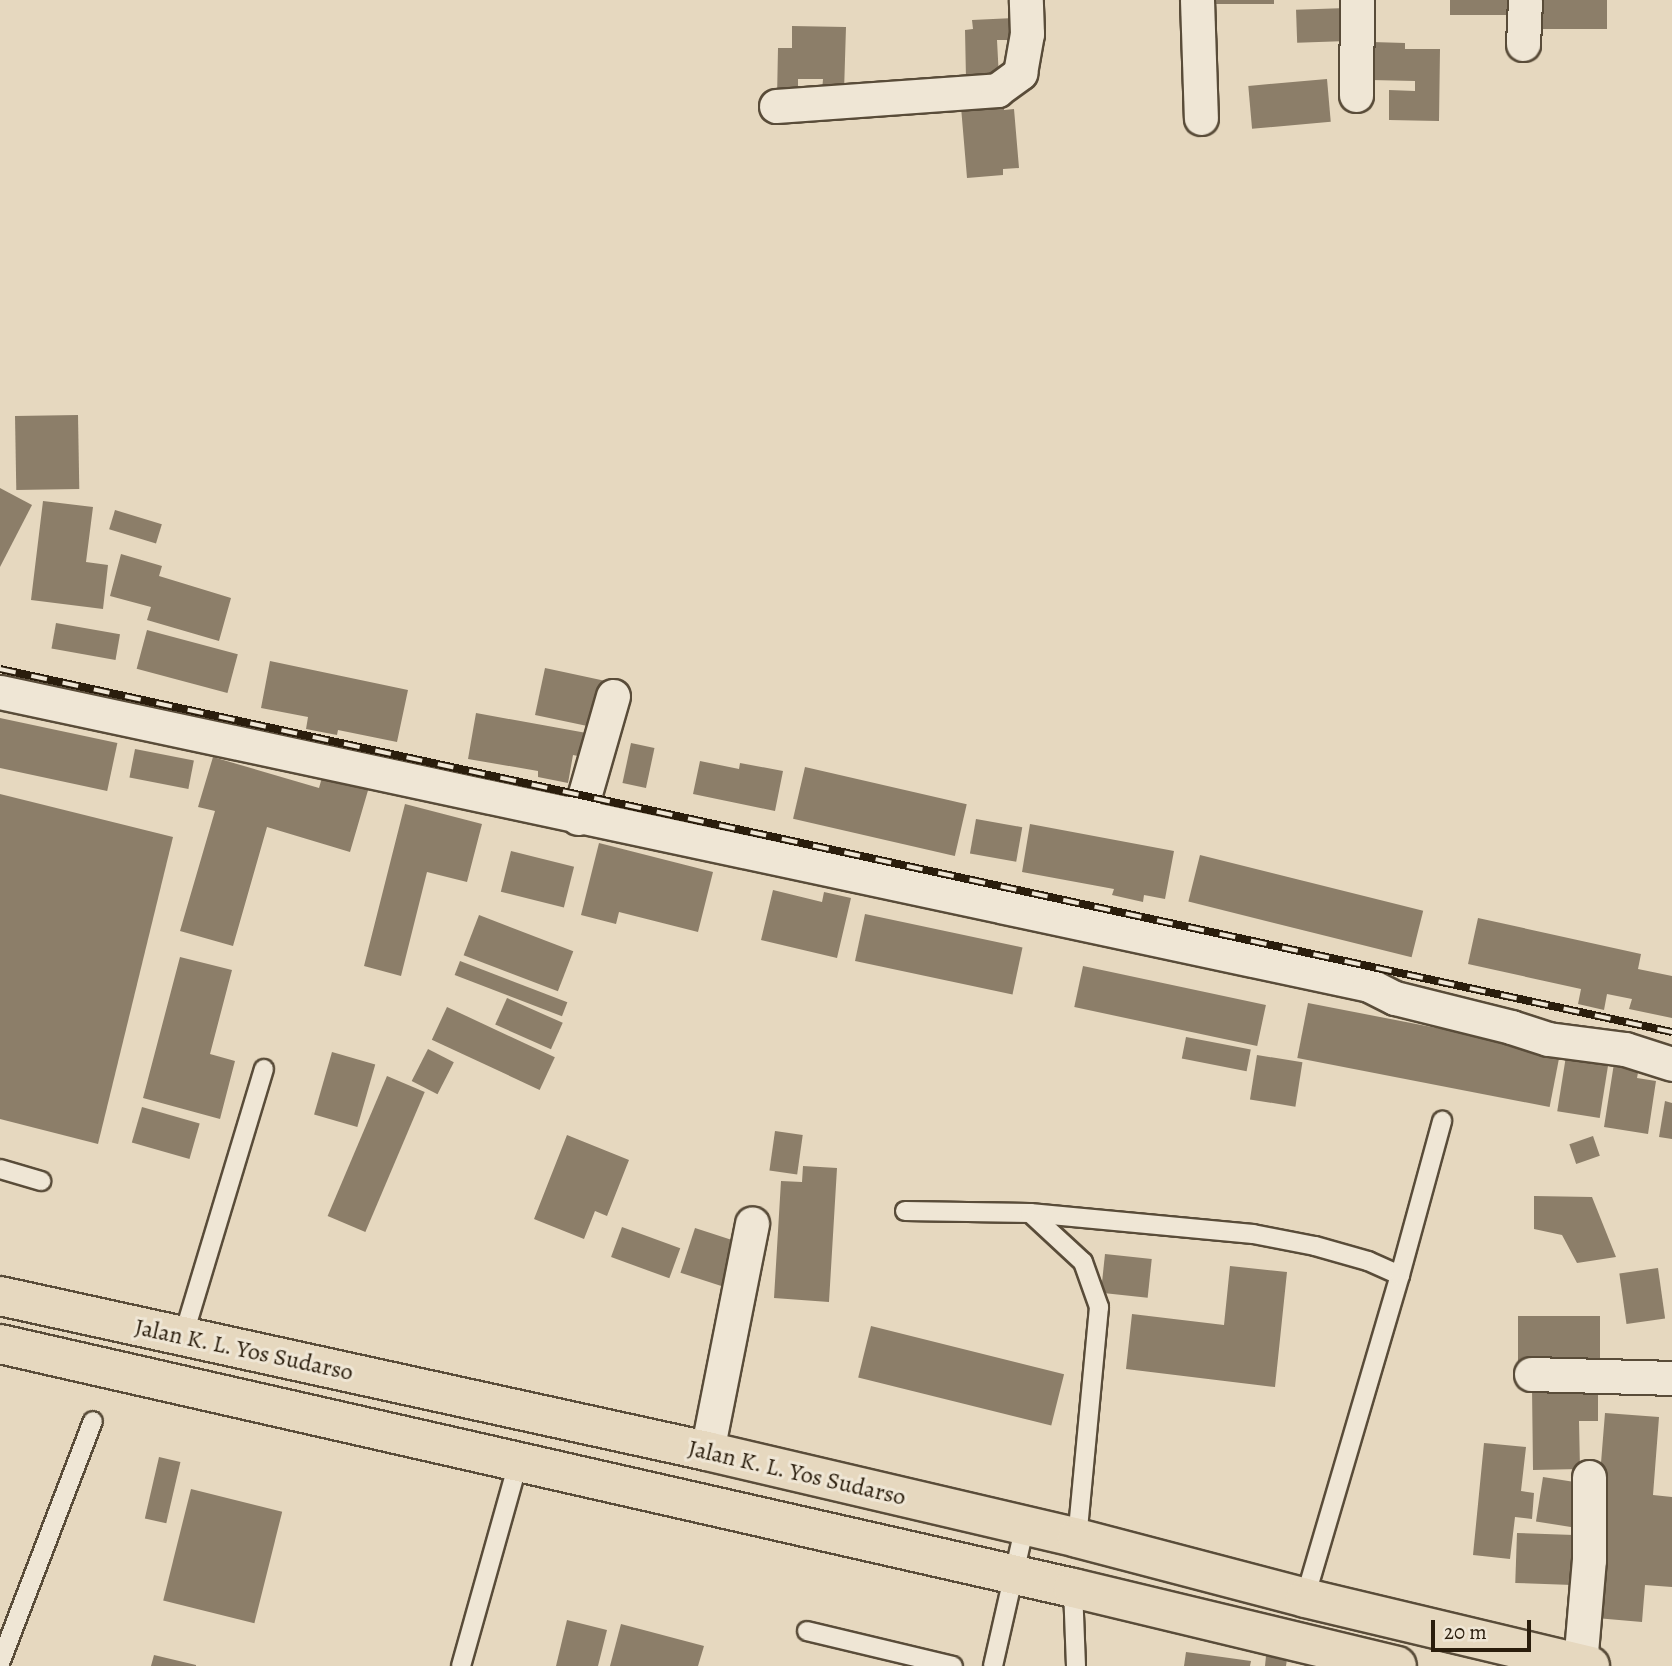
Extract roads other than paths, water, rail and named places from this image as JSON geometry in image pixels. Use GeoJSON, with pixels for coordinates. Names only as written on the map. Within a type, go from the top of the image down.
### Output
{"type":"FeatureCollection","features":[{"type":"Feature","properties":{"kind":"highway","name":"Jalan K. L. Yos Sudarso"},"geometry":{"type":"LineString","coordinates":[[0,1296],[707,1451],[1025,1525],[1305,1598],[1585,1665]]}},
{"type":"Feature","properties":{"kind":"highway","name":"Jalan K. L. Yos Sudarso"},"geometry":{"type":"LineString","coordinates":[[0,1344],[1014,1574],[1397,1666]]}},
{"type":"Feature","properties":{"kind":"street"},"geometry":{"type":"LineString","coordinates":[[776,106],[997,90],[1020,73],[1027,34],[1026,0]]}},
{"type":"Feature","properties":{"kind":"street"},"geometry":{"type":"LineString","coordinates":[[1197,0],[1201,118]]}},
{"type":"Feature","properties":{"kind":"street"},"geometry":{"type":"LineString","coordinates":[[1356,96],[1357,0]]}},
{"type":"Feature","properties":{"kind":"street"},"geometry":{"type":"LineString","coordinates":[[1523,44],[1525,0]]}},
{"type":"Feature","properties":{"kind":"street"},"geometry":{"type":"LineString","coordinates":[[0,692],[578,818],[1370,985],[1395,998],[1511,1027],[1548,1040],[1625,1049],[1672,1064]]}},
{"type":"Feature","properties":{"kind":"street"},"geometry":{"type":"LineString","coordinates":[[578,818],[613,696]]}},
{"type":"Feature","properties":{"kind":"street"},"geometry":{"type":"LineString","coordinates":[[707,1451],[752,1223]]}},
{"type":"Feature","properties":{"kind":"street"},"geometry":{"type":"LineString","coordinates":[[1531,1374],[1672,1378]]}},
{"type":"Feature","properties":{"kind":"street"},"geometry":{"type":"LineString","coordinates":[[1585,1665],[1590,1560],[1590,1478]]}},
{"type":"Feature","properties":{"kind":"lane"},"geometry":{"type":"LineString","coordinates":[[183,1337],[264,1069]]}},
{"type":"Feature","properties":{"kind":"lane"},"geometry":{"type":"LineString","coordinates":[[1305,1598],[1442,1121]]}},
{"type":"Feature","properties":{"kind":"lane"},"geometry":{"type":"LineString","coordinates":[[0,1169],[41,1181]]}},
{"type":"Feature","properties":{"kind":"lane"},"geometry":{"type":"LineString","coordinates":[[905,1211],[1030,1213],[1253,1234],[1315,1246],[1368,1261],[1399,1275]]}},
{"type":"Feature","properties":{"kind":"lane"},"geometry":{"type":"LineString","coordinates":[[1030,1213],[1083,1262],[1099,1307],[1077,1538]]}},
{"type":"Feature","properties":{"kind":"lane"},"geometry":{"type":"LineString","coordinates":[[0,1663],[93,1421]]}},
{"type":"Feature","properties":{"kind":"lane"},"geometry":{"type":"LineString","coordinates":[[461,1666],[519,1460]]}},
{"type":"Feature","properties":{"kind":"lane"},"geometry":{"type":"LineString","coordinates":[[993,1666],[1025,1525]]}},
{"type":"Feature","properties":{"kind":"lane"},"geometry":{"type":"LineString","coordinates":[[1073,1588],[1076,1666]]}},
{"type":"Feature","properties":{"kind":"lane"},"geometry":{"type":"LineString","coordinates":[[807,1631],[953,1666]]}},
{"type":"Feature","properties":{"kind":"railway"},"geometry":{"type":"LineString","coordinates":[[0,669],[1672,1032]]}}]}
